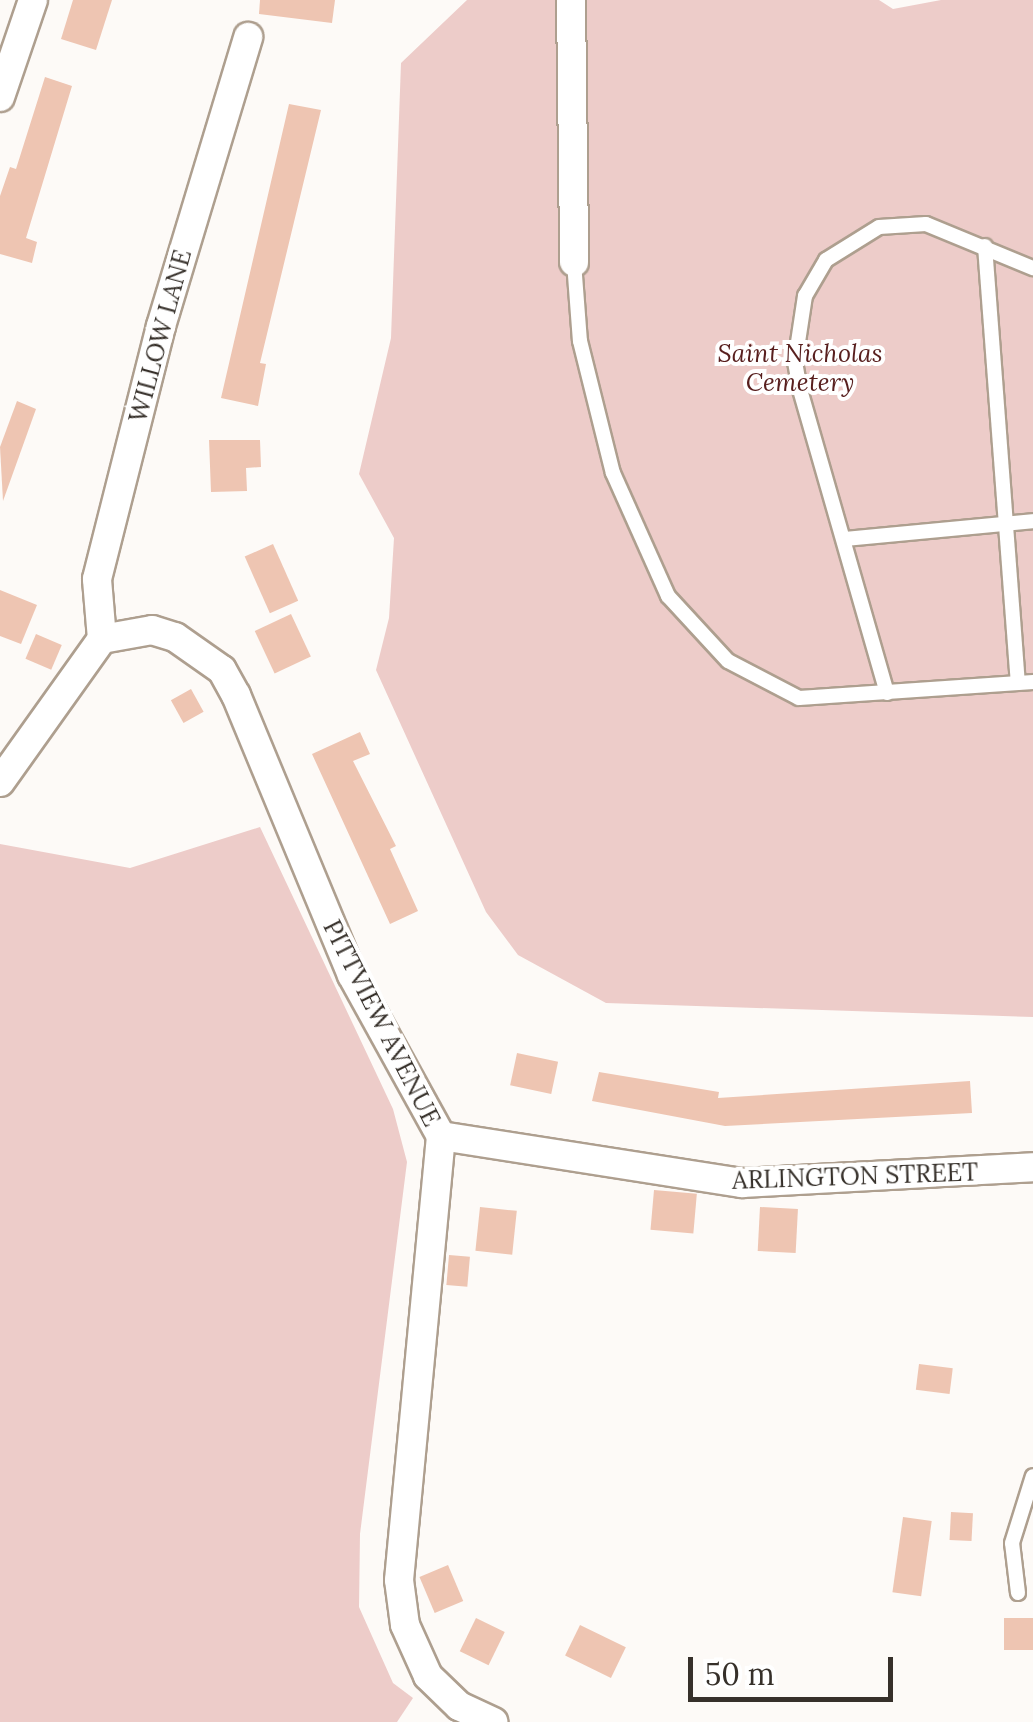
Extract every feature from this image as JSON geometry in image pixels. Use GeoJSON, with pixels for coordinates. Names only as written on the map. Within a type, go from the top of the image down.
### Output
{"type":"FeatureCollection","features":[{"type":"Feature","properties":{"kind":"street"},"geometry":{"type":"LineString","coordinates":[[0,96],[33,0]]}},
{"type":"Feature","properties":{"kind":"street"},"geometry":{"type":"LineString","coordinates":[[570,0],[574,262]]}},
{"type":"Feature","properties":{"kind":"street","name":"WILLOW LANE"},"geometry":{"type":"LineString","coordinates":[[102,639],[96,579],[161,326],[248,37]]}},
{"type":"Feature","properties":{"kind":"street","name":"PITTVIEW AVENUE"},"geometry":{"type":"LineString","coordinates":[[102,639],[152,630],[176,637],[222,670],[352,975],[440,1136],[399,1580],[405,1625],[428,1676],[459,1706],[494,1722]]}},
{"type":"Feature","properties":{"kind":"street"},"geometry":{"type":"LineString","coordinates":[[0,782],[102,639]]}},
{"type":"Feature","properties":{"kind":"street","name":"ARLINGTON STREET"},"geometry":{"type":"LineString","coordinates":[[440,1136],[742,1184],[1033,1166]]}},
{"type":"Feature","properties":{"kind":"lane"},"geometry":{"type":"LineString","coordinates":[[887,693],[795,362],[805,296],[826,260],[879,227],[926,224],[1033,268]]}},
{"type":"Feature","properties":{"kind":"lane"},"geometry":{"type":"LineString","coordinates":[[574,262],[580,341],[613,473],[668,596],[728,660],[798,698],[1026,683],[1004,524],[985,246]]}},
{"type":"Feature","properties":{"kind":"lane"},"geometry":{"type":"LineString","coordinates":[[844,539],[1033,521]]}},
{"type":"Feature","properties":{"kind":"lane"},"geometry":{"type":"LineString","coordinates":[[1018,1593],[1012,1543],[1033,1476]]}},
{"type":"Feature","properties":{"kind":"green space","name":"Saint Nicholas Cemetery"},"geometry":{"type":"Polygon","coordinates":[[[467,0],[879,0],[893,9],[941,0],[1033,0],[1033,1017],[606,1003],[518,955],[486,912],[376,670],[389,618],[394,538],[359,474],[391,338],[401,63],[467,0]]]}},
{"type":"Feature","properties":{"kind":"green space"},"geometry":{"type":"Polygon","coordinates":[[[260,827],[393,1109],[407,1162],[360,1534],[359,1607],[393,1683],[413,1698],[397,1722],[0,1722],[0,844],[130,868],[260,827]]]}},
{"type":"Feature","properties":{"kind":"building"},"geometry":{"type":"Polygon","coordinates":[[[73,0],[112,0],[96,50],[61,39],[73,0]]]}},
{"type":"Feature","properties":{"kind":"building"},"geometry":{"type":"Polygon","coordinates":[[[260,0],[335,0],[332,23],[259,14],[260,0]]]}},
{"type":"Feature","properties":{"kind":"building"},"geometry":{"type":"Polygon","coordinates":[[[45,77],[72,86],[26,238],[37,242],[32,263],[0,254],[0,196],[10,167],[16,169],[45,77]]]}},
{"type":"Feature","properties":{"kind":"building"},"geometry":{"type":"Polygon","coordinates":[[[289,104],[321,110],[260,363],[266,364],[258,406],[221,398],[289,104]]]}},
{"type":"Feature","properties":{"kind":"building"},"geometry":{"type":"Polygon","coordinates":[[[17,401],[36,409],[3,501],[0,447],[17,401]]]}},
{"type":"Feature","properties":{"kind":"building"},"geometry":{"type":"Polygon","coordinates":[[[209,440],[260,440],[261,467],[246,468],[247,491],[211,492],[209,440]]]}},
{"type":"Feature","properties":{"kind":"building"},"geometry":{"type":"Polygon","coordinates":[[[273,544],[298,601],[270,613],[245,557],[273,544]]]}},
{"type":"Feature","properties":{"kind":"building"},"geometry":{"type":"Polygon","coordinates":[[[0,590],[37,605],[21,644],[0,636],[0,590]]]}},
{"type":"Feature","properties":{"kind":"building"},"geometry":{"type":"Polygon","coordinates":[[[291,614],[311,657],[275,674],[255,631],[291,614]]]}},
{"type":"Feature","properties":{"kind":"building"},"geometry":{"type":"Polygon","coordinates":[[[36,634],[62,645],[51,670],[25,659],[36,634]]]}},
{"type":"Feature","properties":{"kind":"building"},"geometry":{"type":"Polygon","coordinates":[[[191,689],[204,712],[183,723],[171,700],[191,689]]]}},
{"type":"Feature","properties":{"kind":"building"},"geometry":{"type":"Polygon","coordinates":[[[360,732],[370,754],[353,761],[396,846],[390,849],[418,911],[390,924],[312,754],[360,732]]]}},
{"type":"Feature","properties":{"kind":"building"},"geometry":{"type":"Polygon","coordinates":[[[517,1053],[558,1062],[551,1094],[510,1085],[517,1053]]]}},
{"type":"Feature","properties":{"kind":"building"},"geometry":{"type":"Polygon","coordinates":[[[599,1072],[719,1092],[718,1098],[970,1081],[972,1113],[725,1126],[592,1101],[599,1072]]]}},
{"type":"Feature","properties":{"kind":"building"},"geometry":{"type":"Polygon","coordinates":[[[654,1190],[697,1194],[693,1234],[651,1230],[654,1190]]]}},
{"type":"Feature","properties":{"kind":"building"},"geometry":{"type":"Polygon","coordinates":[[[480,1207],[517,1211],[512,1255],[475,1251],[480,1207]]]}},
{"type":"Feature","properties":{"kind":"building"},"geometry":{"type":"Polygon","coordinates":[[[760,1207],[798,1209],[796,1253],[758,1251],[760,1207]]]}},
{"type":"Feature","properties":{"kind":"building"},"geometry":{"type":"Polygon","coordinates":[[[449,1255],[470,1257],[467,1287],[446,1285],[449,1255]]]}},
{"type":"Feature","properties":{"kind":"building"},"geometry":{"type":"Polygon","coordinates":[[[919,1364],[953,1368],[950,1394],[916,1390],[919,1364]]]}},
{"type":"Feature","properties":{"kind":"building"},"geometry":{"type":"Polygon","coordinates":[[[951,1512],[973,1513],[972,1541],[950,1540],[951,1512]]]}},
{"type":"Feature","properties":{"kind":"building"},"geometry":{"type":"Polygon","coordinates":[[[903,1517],[932,1521],[921,1596],[892,1592],[903,1517]]]}},
{"type":"Feature","properties":{"kind":"building"},"geometry":{"type":"Polygon","coordinates":[[[448,1565],[463,1601],[435,1613],[419,1577],[448,1565]]]}},
{"type":"Feature","properties":{"kind":"building"},"geometry":{"type":"Polygon","coordinates":[[[476,1618],[505,1632],[489,1665],[460,1651],[476,1618]]]}},
{"type":"Feature","properties":{"kind":"building"},"geometry":{"type":"Polygon","coordinates":[[[1004,1618],[1033,1618],[1033,1650],[1004,1650],[1004,1618]]]}},
{"type":"Feature","properties":{"kind":"building"},"geometry":{"type":"Polygon","coordinates":[[[580,1625],[626,1647],[611,1678],[565,1656],[580,1625]]]}}]}
